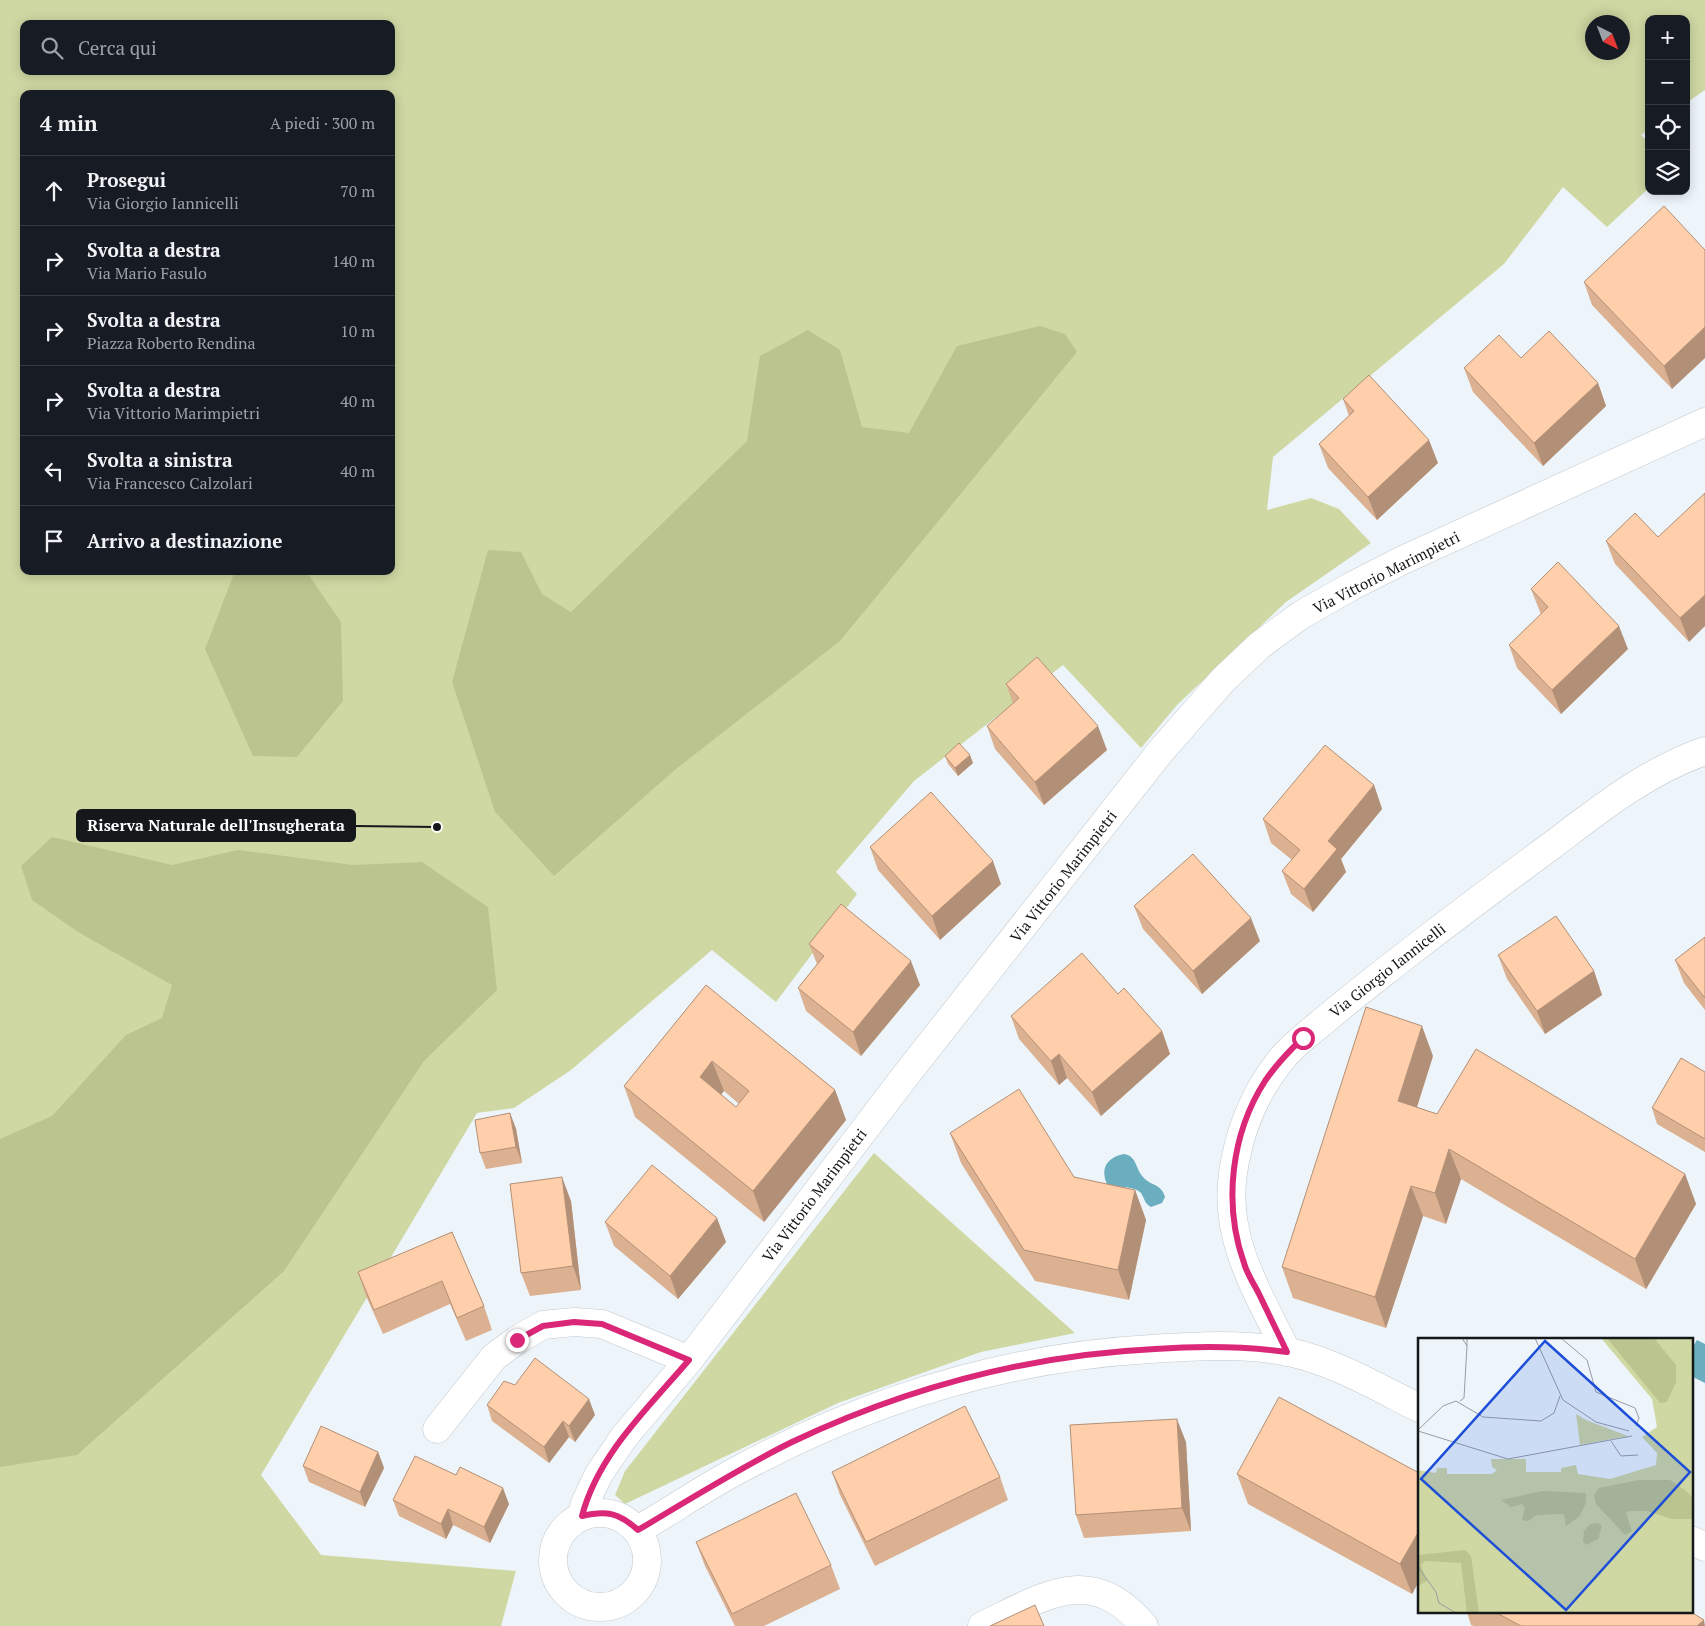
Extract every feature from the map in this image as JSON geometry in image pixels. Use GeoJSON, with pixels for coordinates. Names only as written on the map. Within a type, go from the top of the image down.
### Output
{"type":"FeatureCollection","features":[{"type":"Feature","properties":{"kind":"street","name":"Via Vittorio Marimpietri"},"geometry":{"type":"LineString","coordinates":[[582,1516],[592,1488],[614,1450],[689,1360],[906,1075],[1160,752],[1223,680],[1260,645],[1301,615],[1395,564],[1705,422]]}},
{"type":"Feature","properties":{"kind":"street","name":"Via Giorgio Iannicelli"},"geometry":{"type":"LineString","coordinates":[[1287,1352],[1244,1265],[1232,1211],[1233,1174],[1243,1128],[1253,1103],[1265,1081],[1281,1059],[1303,1038],[1344,1003],[1453,919],[1634,785],[1677,762],[1705,751]]}},
{"type":"Feature","properties":{"kind":"street"},"geometry":{"type":"LineString","coordinates":[[437,1429],[494,1357],[517,1340],[543,1326],[574,1322],[602,1324],[689,1360]]}},
{"type":"Feature","properties":{"kind":"street"},"geometry":{"type":"LineString","coordinates":[[638,1530],[736,1471],[799,1439],[878,1406],[957,1380],[1067,1357],[1112,1351],[1220,1346],[1287,1352],[1316,1360],[1343,1371],[1418,1408]]}},
{"type":"Feature","properties":{"kind":"street"},"geometry":{"type":"LineString","coordinates":[[597,1512],[612,1514],[627,1520],[638,1530],[646,1544],[648,1559],[646,1574],[639,1587],[628,1598],[617,1616],[599,1608],[583,1604],[569,1596],[559,1584],[553,1569],[553,1553],[558,1537],[568,1525],[582,1516],[597,1512]]}},
{"type":"Feature","properties":{"kind":"street"},"geometry":{"type":"LineString","coordinates":[[1692,1540],[1705,1547]]}},
{"type":"Feature","properties":{"kind":"street"},"geometry":{"type":"LineString","coordinates":[[982,1626],[1045,1596],[1056,1592],[1077,1589],[1087,1589],[1108,1596],[1126,1607],[1144,1626]]}},
{"type":"Feature","properties":{"kind":"green space"},"geometry":{"type":"Polygon","coordinates":[[[0,0],[1705,0],[1705,90],[1690,100],[1690,15],[1645,15],[1645,132],[1641,135],[1645,139],[1645,192],[1607,227],[1563,187],[1504,264],[1273,457],[1267,510],[1311,498],[1339,509],[1371,543],[1286,602],[1177,705],[1141,748],[1063,665],[914,781],[836,872],[857,894],[776,1002],[712,950],[571,1070],[514,1108],[477,1113],[261,1475],[321,1555],[516,1571],[501,1626],[0,1626],[0,0]]]}},
{"type":"Feature","properties":{"kind":"green space"},"geometry":{"type":"Polygon","coordinates":[[[1040,326],[1065,334],[1077,352],[840,641],[676,769],[554,876],[495,812],[452,682],[488,550],[521,552],[542,594],[571,612],[747,441],[760,356],[808,330],[840,350],[862,427],[909,433],[957,346],[1040,326]]]}},
{"type":"Feature","properties":{"kind":"green space"},"geometry":{"type":"Polygon","coordinates":[[[233,575],[309,575],[341,622],[343,701],[297,757],[253,756],[205,649],[233,575]]]}},
{"type":"Feature","properties":{"kind":"green space"},"geometry":{"type":"Polygon","coordinates":[[[52,837],[172,865],[238,850],[353,865],[422,862],[488,907],[497,990],[424,1061],[284,1271],[77,1455],[0,1467],[0,1139],[52,1116],[126,1035],[162,1018],[172,985],[78,932],[32,900],[21,866],[52,837]]]}},
{"type":"Feature","properties":{"kind":"green space"},"geometry":{"type":"Polygon","coordinates":[[[874,1153],[1075,1333],[981,1352],[838,1403],[625,1504],[615,1495],[625,1471],[874,1153]]]}},
{"type":"Feature","properties":{"kind":"water"},"geometry":{"type":"Polygon","coordinates":[[[1124,1154],[1134,1160],[1140,1174],[1146,1180],[1161,1189],[1165,1197],[1162,1203],[1151,1207],[1138,1191],[1130,1188],[1108,1186],[1104,1175],[1108,1162],[1112,1158],[1124,1154]]]}},
{"type":"Feature","properties":{"kind":"water"},"geometry":{"type":"Polygon","coordinates":[[[1697,1340],[1705,1344],[1705,1383],[1692,1376],[1692,1348],[1697,1340]]]}},
{"type":"Feature","properties":{"kind":"building"},"geometry":{"type":"Polygon","coordinates":[[[1664,206],[1705,250],[1705,327],[1664,366],[1584,282],[1664,206]]]}},
{"type":"Feature","properties":{"kind":"building"},"geometry":{"type":"Polygon","coordinates":[[[1549,331],[1598,383],[1534,443],[1464,368],[1499,335],[1521,358],[1549,331]]]}},
{"type":"Feature","properties":{"kind":"building"},"geometry":{"type":"Polygon","coordinates":[[[1369,375],[1429,440],[1368,497],[1319,444],[1354,411],[1343,399],[1369,375]]]}},
{"type":"Feature","properties":{"kind":"building"},"geometry":{"type":"Polygon","coordinates":[[[1705,493],[1705,595],[1680,618],[1606,541],[1635,513],[1658,537],[1705,493]]]}},
{"type":"Feature","properties":{"kind":"building"},"geometry":{"type":"Polygon","coordinates":[[[1558,562],[1619,626],[1552,690],[1509,645],[1548,607],[1531,589],[1558,562]]]}},
{"type":"Feature","properties":{"kind":"building"},"geometry":{"type":"Polygon","coordinates":[[[1037,657],[1098,726],[1035,782],[987,726],[1019,698],[1006,684],[1037,657]]]}},
{"type":"Feature","properties":{"kind":"building"},"geometry":{"type":"Polygon","coordinates":[[[959,743],[970,755],[955,768],[945,756],[959,743]]]}},
{"type":"Feature","properties":{"kind":"building"},"geometry":{"type":"Polygon","coordinates":[[[1325,745],[1374,785],[1328,841],[1337,849],[1304,889],[1282,871],[1300,850],[1263,819],[1325,745]]]}},
{"type":"Feature","properties":{"kind":"building"},"geometry":{"type":"Polygon","coordinates":[[[931,792],[993,861],[932,916],[870,847],[931,792]]]}},
{"type":"Feature","properties":{"kind":"building"},"geometry":{"type":"Polygon","coordinates":[[[1193,854],[1251,918],[1193,971],[1134,906],[1193,854]]]}},
{"type":"Feature","properties":{"kind":"building"},"geometry":{"type":"Polygon","coordinates":[[[841,904],[911,961],[853,1032],[798,988],[824,956],[809,944],[841,904]]]}},
{"type":"Feature","properties":{"kind":"building"},"geometry":{"type":"Polygon","coordinates":[[[1556,916],[1594,971],[1537,1011],[1498,955],[1556,916]]]}},
{"type":"Feature","properties":{"kind":"building"},"geometry":{"type":"Polygon","coordinates":[[[1705,937],[1705,998],[1675,960],[1705,937]]]}},
{"type":"Feature","properties":{"kind":"building"},"geometry":{"type":"Polygon","coordinates":[[[1082,953],[1118,994],[1124,988],[1162,1031],[1092,1092],[1059,1054],[1051,1061],[1011,1016],[1082,953]]]}},
{"type":"Feature","properties":{"kind":"building"},"geometry":{"type":"Polygon","coordinates":[[[706,985],[835,1090],[753,1191],[624,1086],[706,985]],[[712,1061],[700,1077],[736,1107],[749,1091],[712,1061]]]}},
{"type":"Feature","properties":{"kind":"building"},"geometry":{"type":"Polygon","coordinates":[[[1366,1007],[1422,1026],[1398,1101],[1437,1114],[1476,1049],[1685,1174],[1635,1259],[1449,1149],[1435,1193],[1411,1186],[1375,1297],[1282,1267],[1366,1007]]]}},
{"type":"Feature","properties":{"kind":"building"},"geometry":{"type":"Polygon","coordinates":[[[1681,1058],[1705,1072],[1705,1139],[1652,1108],[1681,1058]]]}},
{"type":"Feature","properties":{"kind":"building"},"geometry":{"type":"Polygon","coordinates":[[[1019,1089],[1074,1177],[1135,1190],[1118,1270],[1024,1250],[950,1133],[1019,1089]]]}},
{"type":"Feature","properties":{"kind":"building"},"geometry":{"type":"Polygon","coordinates":[[[510,1113],[516,1147],[480,1153],[475,1120],[510,1113]]]}},
{"type":"Feature","properties":{"kind":"building"},"geometry":{"type":"Polygon","coordinates":[[[652,1165],[717,1218],[670,1276],[605,1222],[652,1165]]]}},
{"type":"Feature","properties":{"kind":"building"},"geometry":{"type":"Polygon","coordinates":[[[562,1177],[573,1266],[521,1273],[510,1184],[562,1177]]]}},
{"type":"Feature","properties":{"kind":"building"},"geometry":{"type":"Polygon","coordinates":[[[452,1232],[484,1306],[457,1318],[442,1281],[374,1310],[358,1272],[452,1232]]]}},
{"type":"Feature","properties":{"kind":"building"},"geometry":{"type":"Polygon","coordinates":[[[535,1358],[589,1399],[569,1426],[563,1421],[544,1447],[487,1405],[504,1381],[515,1385],[535,1358]]]}},
{"type":"Feature","properties":{"kind":"building"},"geometry":{"type":"Polygon","coordinates":[[[1279,1397],[1418,1472],[1418,1533],[1400,1564],[1237,1474],[1279,1397]]]}},
{"type":"Feature","properties":{"kind":"building"},"geometry":{"type":"Polygon","coordinates":[[[965,1406],[1000,1477],[866,1542],[832,1472],[965,1406]]]}},
{"type":"Feature","properties":{"kind":"building"},"geometry":{"type":"Polygon","coordinates":[[[1177,1419],[1182,1508],[1076,1515],[1070,1425],[1177,1419]]]}},
{"type":"Feature","properties":{"kind":"building"},"geometry":{"type":"Polygon","coordinates":[[[321,1426],[378,1452],[360,1492],[303,1466],[321,1426]]]}},
{"type":"Feature","properties":{"kind":"building"},"geometry":{"type":"Polygon","coordinates":[[[415,1456],[456,1475],[460,1467],[503,1488],[484,1527],[448,1509],[441,1524],[393,1500],[415,1456]]]}},
{"type":"Feature","properties":{"kind":"building"},"geometry":{"type":"Polygon","coordinates":[[[796,1493],[831,1565],[732,1614],[696,1542],[796,1493]]]}},
{"type":"Feature","properties":{"kind":"building"},"geometry":{"type":"Polygon","coordinates":[[[1035,1605],[1044,1626],[990,1626],[1035,1605]]]}},
{"type":"Feature","properties":{"kind":"building"},"geometry":{"type":"Polygon","coordinates":[[[1692,1613],[1704,1620],[1697,1626],[1521,1626],[1499,1614],[1692,1613]]]}},
{"type":"Feature","properties":{"kind":"place","name":"Riserva Naturale dell'Insugherata"},"geometry":{"type":"Point","coordinates":[437,827]}},
{"type":"Feature","properties":{"kind":"route"},"geometry":{"type":"LineString","coordinates":[[517,1340],[543,1326],[574,1322],[602,1324],[689,1360],[624,1437],[599,1474],[585,1503],[582,1516],[597,1512],[612,1514],[627,1520],[638,1530],[736,1471],[792,1442],[904,1396],[957,1380],[1012,1367],[1112,1351],[1220,1346],[1287,1352],[1244,1265],[1234,1226],[1232,1186],[1243,1128],[1253,1103],[1265,1081],[1281,1059],[1303,1038]]}}]}
